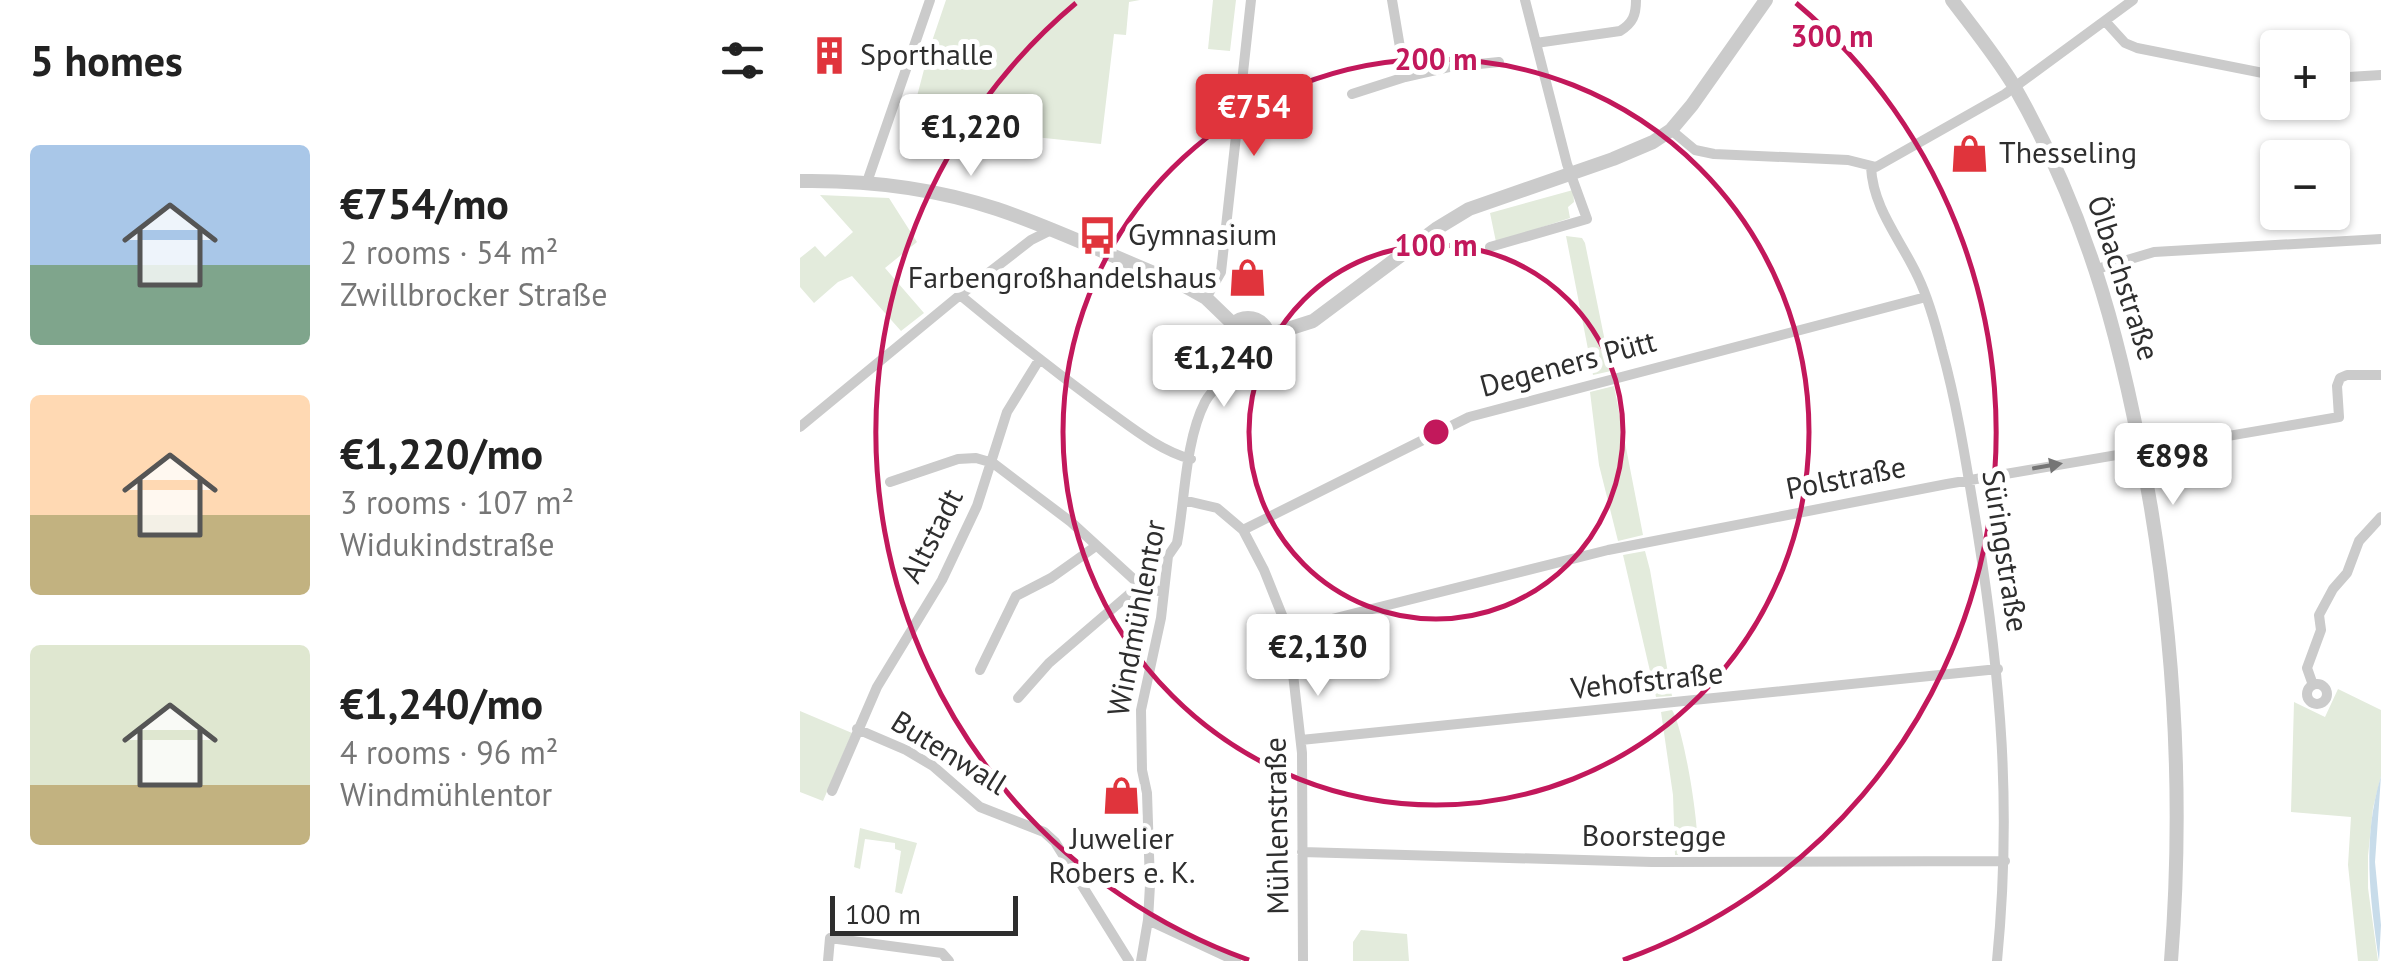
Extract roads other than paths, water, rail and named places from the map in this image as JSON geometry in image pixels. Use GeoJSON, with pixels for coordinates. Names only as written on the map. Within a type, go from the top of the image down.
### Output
{"type":"FeatureCollection","features":[{"type":"Feature","properties":{"kind":"street"},"geometry":{"type":"LineString","coordinates":[[867,182],[930,0]]}},
{"type":"Feature","properties":{"kind":"street"},"geometry":{"type":"LineString","coordinates":[[1206,298],[1221,272],[1251,0]]}},
{"type":"Feature","properties":{"kind":"street"},"geometry":{"type":"LineString","coordinates":[[1392,0],[1405,78]]}},
{"type":"Feature","properties":{"kind":"street"},"geometry":{"type":"LineString","coordinates":[[1490,247],[1588,219],[1524,0]]}},
{"type":"Feature","properties":{"kind":"street"},"geometry":{"type":"LineString","coordinates":[[1536,42],[1620,31],[1631,24],[1636,0]]}},
{"type":"Feature","properties":{"kind":"street"},"geometry":{"type":"LineString","coordinates":[[1269,335],[1314,322],[1436,229],[1469,209],[1638,150],[1671,130],[1766,0]]}},
{"type":"Feature","properties":{"kind":"street","name":"Ölbachstraße"},"geometry":{"type":"LineString","coordinates":[[1952,0],[2014,87],[2064,188],[2097,269],[2125,369],[2133,452],[2160,568],[2175,705],[2178,809],[2171,961]]}},
{"type":"Feature","properties":{"kind":"street"},"geometry":{"type":"LineString","coordinates":[[1671,130],[1695,150],[1714,154],[1848,160],[1882,166],[2014,87],[2133,0]]}},
{"type":"Feature","properties":{"kind":"street"},"geometry":{"type":"LineString","coordinates":[[2104,21],[2126,43],[2137,48],[2260,73]]}},
{"type":"Feature","properties":{"kind":"street"},"geometry":{"type":"LineString","coordinates":[[1352,94],[1450,67],[1500,62]]}},
{"type":"Feature","properties":{"kind":"street"},"geometry":{"type":"LineString","coordinates":[[2350,77],[2381,75]]}},
{"type":"Feature","properties":{"kind":"street","name":"Süringstraße"},"geometry":{"type":"LineString","coordinates":[[1871,167],[1874,195],[1926,297],[1942,350],[1969,480],[1998,670],[2005,768],[1997,961]]}},
{"type":"Feature","properties":{"kind":"street"},"geometry":{"type":"LineString","coordinates":[[800,181],[867,182],[973,202],[1181,284],[1206,298],[1232,324]]}},
{"type":"Feature","properties":{"kind":"street"},"geometry":{"type":"LineString","coordinates":[[800,426],[960,295],[1031,240],[1051,230]]}},
{"type":"Feature","properties":{"kind":"street"},"geometry":{"type":"LineString","coordinates":[[2097,269],[2154,252],[2381,240]]}},
{"type":"Feature","properties":{"kind":"street"},"geometry":{"type":"LineString","coordinates":[[960,295],[1039,360],[1163,448],[1191,458]]}},
{"type":"Feature","properties":{"kind":"street","name":"Degeners Pütt"},"geometry":{"type":"LineString","coordinates":[[1243,530],[1480,413],[1926,297]]}},
{"type":"Feature","properties":{"kind":"street"},"geometry":{"type":"LineString","coordinates":[[1254,319],[1269,335],[1264,353],[1254,360],[1241,360],[1228,347],[1227,335],[1239,320],[1254,319]]}},
{"type":"Feature","properties":{"kind":"street","name":"Altstadt"},"geometry":{"type":"LineString","coordinates":[[857,729],[892,658],[942,580],[994,463],[1006,412],[1039,360]]}},
{"type":"Feature","properties":{"kind":"street","name":"Windmühlentor"},"geometry":{"type":"LineString","coordinates":[[1141,961],[1148,920],[1148,793],[1142,770],[1140,710],[1161,618],[1168,556],[1177,544],[1204,406],[1241,360]]}},
{"type":"Feature","properties":{"kind":"street","name":"Polstraße"},"geometry":{"type":"LineString","coordinates":[[1288,630],[1608,550],[1969,480],[2338,417],[2340,378],[2381,375]]}},
{"type":"Feature","properties":{"kind":"street"},"geometry":{"type":"LineString","coordinates":[[890,482],[958,459],[994,463],[1140,586],[1162,592]]}},
{"type":"Feature","properties":{"kind":"street"},"geometry":{"type":"LineString","coordinates":[[1183,500],[1218,508],[1243,530]]}},
{"type":"Feature","properties":{"kind":"street"},"geometry":{"type":"LineString","coordinates":[[2313,685],[2307,668],[2322,630],[2320,616],[2333,589],[2348,573],[2359,542],[2381,516]]}},
{"type":"Feature","properties":{"kind":"street","name":"Mühlenstraße"},"geometry":{"type":"LineString","coordinates":[[1243,530],[1288,630],[1301,740],[1303,961]]}},
{"type":"Feature","properties":{"kind":"street"},"geometry":{"type":"LineString","coordinates":[[980,670],[1016,596],[1051,578],[1096,546]]}},
{"type":"Feature","properties":{"kind":"street"},"geometry":{"type":"LineString","coordinates":[[1018,698],[1049,663],[1140,586]]}},
{"type":"Feature","properties":{"kind":"street","name":"Vehofstraße"},"geometry":{"type":"LineString","coordinates":[[1301,740],[1998,670]]}},
{"type":"Feature","properties":{"kind":"street","name":"Butenwall"},"geometry":{"type":"LineString","coordinates":[[832,791],[857,729],[906,750],[932,766],[980,807],[1044,832],[1055,842],[1130,961]]}},
{"type":"Feature","properties":{"kind":"street","name":"Boorstegge"},"geometry":{"type":"LineString","coordinates":[[1302,852],[1652,862],[2004,861]]}},
{"type":"Feature","properties":{"kind":"street"},"geometry":{"type":"LineString","coordinates":[[1148,920],[1236,961]]}},
{"type":"Feature","properties":{"kind":"street"},"geometry":{"type":"LineString","coordinates":[[828,957],[830,938],[948,958]]}},
{"type":"Feature","properties":{"kind":"water"},"geometry":{"type":"Polygon","coordinates":[[[2381,776],[2375,862],[2381,925],[2379,961],[2370,845],[2381,776]]]}},
{"type":"Feature","properties":{"kind":"place","name":"Sporthalle"},"geometry":{"type":"Point","coordinates":[830,55]}},
{"type":"Feature","properties":{"kind":"place","name":"Thesseling"},"geometry":{"type":"Point","coordinates":[1969,153]}},
{"type":"Feature","properties":{"kind":"place","name":"Gymnasium"},"geometry":{"type":"Point","coordinates":[1098,235]}},
{"type":"Feature","properties":{"kind":"place","name":"Farbengroßhandelshaus"},"geometry":{"type":"Point","coordinates":[1247,278]}},
{"type":"Feature","properties":{"kind":"place","name":"Juwelier Robers e. K."},"geometry":{"type":"Point","coordinates":[1122,795]}}]}
